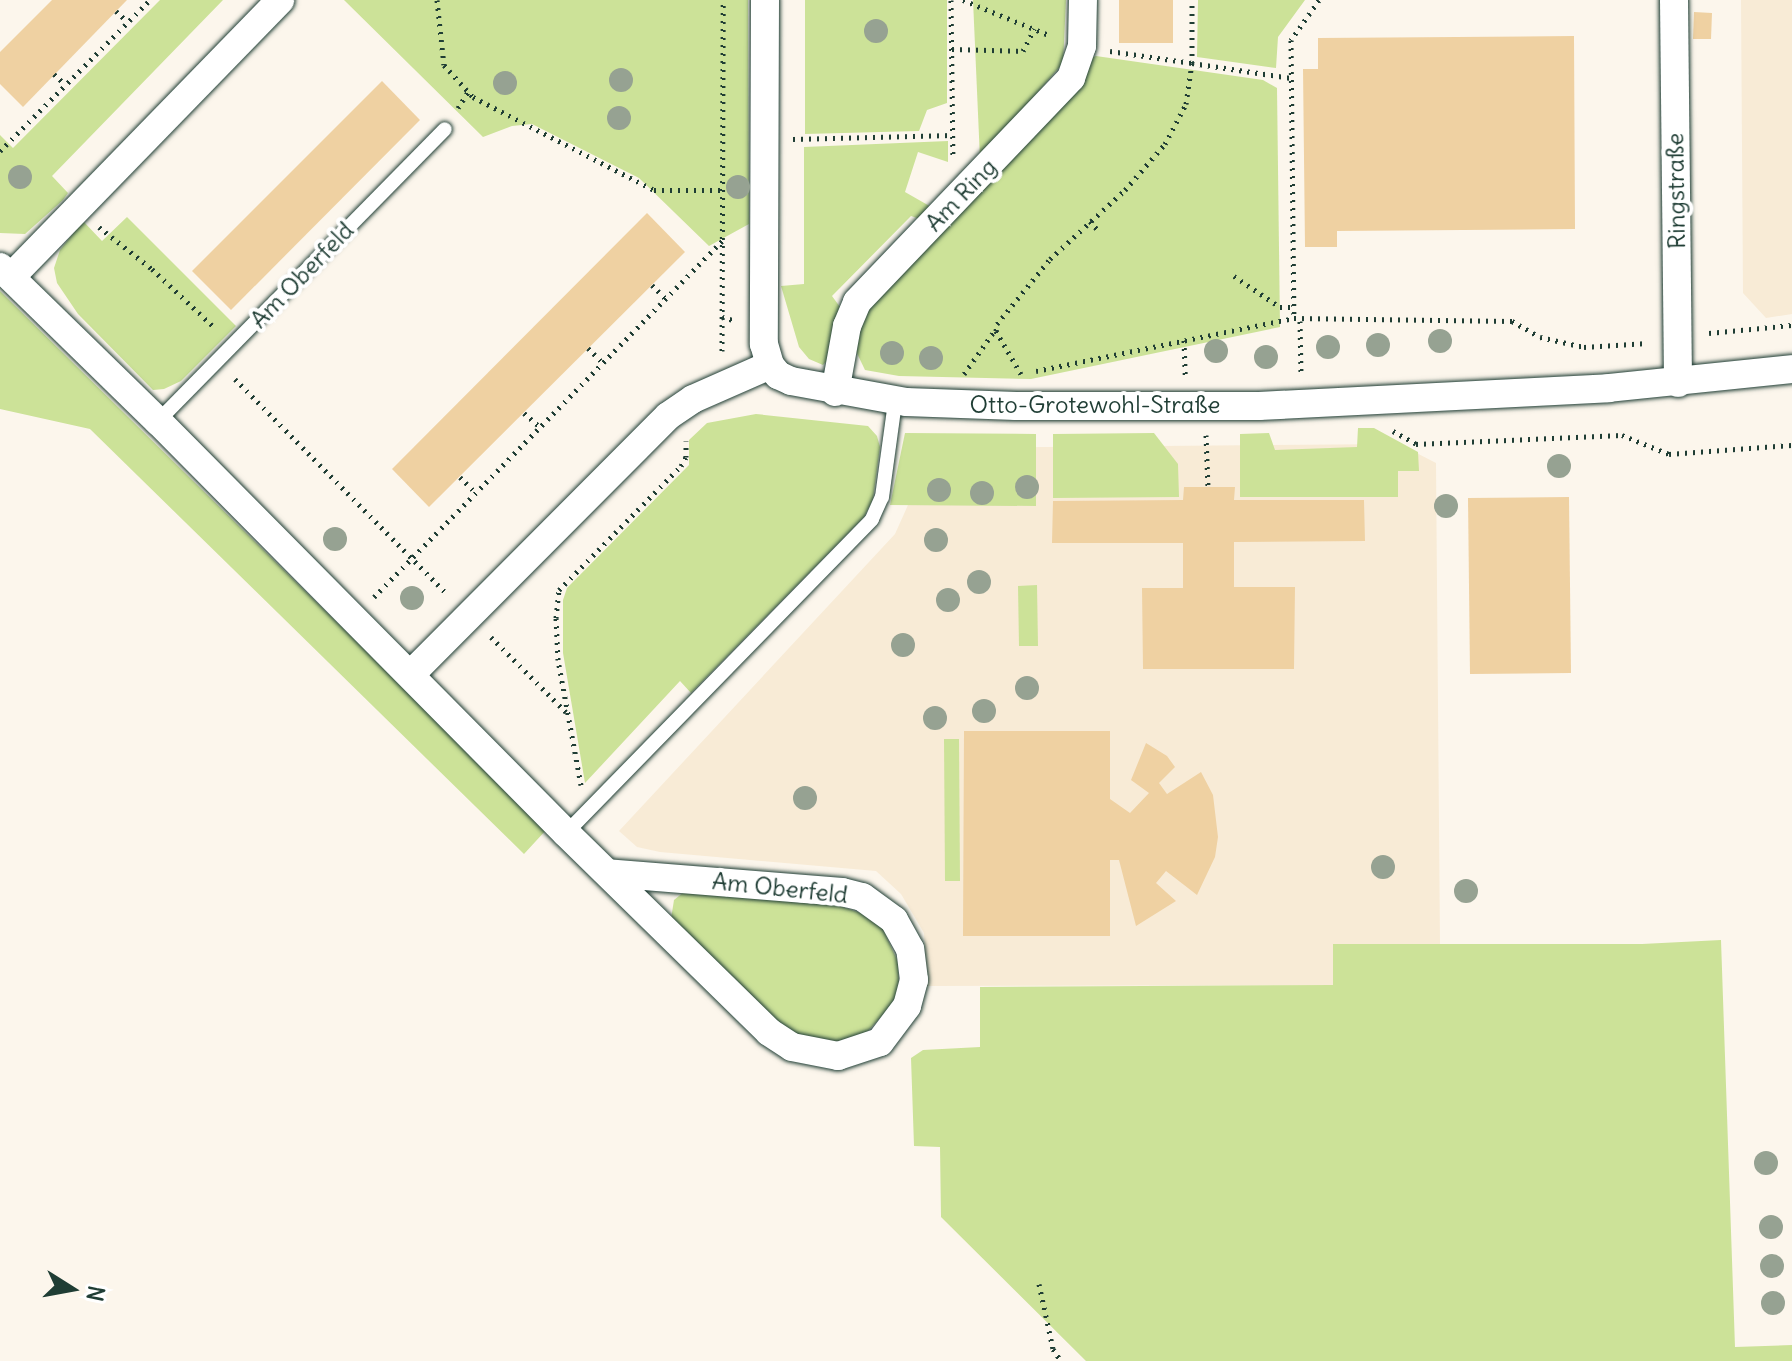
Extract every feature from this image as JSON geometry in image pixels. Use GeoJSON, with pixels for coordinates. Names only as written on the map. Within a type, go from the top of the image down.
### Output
{"type":"FeatureCollection","features":[{"type":"Feature","properties":{"kind":"street","name":"Am Oberfeld"},"geometry":{"type":"LineString","coordinates":[[280,0],[77,207],[6,272],[758,1023],[792,1047],[838,1056],[868,1049],[891,1032],[907,1006],[914,980],[910,949],[894,920],[862,897],[842,892],[608,873]]}},
{"type":"Feature","properties":{"kind":"street"},"geometry":{"type":"LineString","coordinates":[[411,674],[659,424],[681,406],[770,365],[763,326],[765,0]]}},
{"type":"Feature","properties":{"kind":"street","name":"Am Ring"},"geometry":{"type":"LineString","coordinates":[[835,392],[847,326],[857,302],[1063,90],[1077,66],[1082,48],[1083,0]]}},
{"type":"Feature","properties":{"kind":"street","name":"Ringstraße"},"geometry":{"type":"LineString","coordinates":[[1674,0],[1678,383]]}},
{"type":"Feature","properties":{"kind":"street","name":"Otto-Grotewohl-Straße"},"geometry":{"type":"LineString","coordinates":[[770,365],[784,378],[835,392],[895,402],[1030,407],[1301,403],[1678,383],[1792,369]]}},
{"type":"Feature","properties":{"kind":"lane","name":"Am Oberfeld"},"geometry":{"type":"LineString","coordinates":[[158,421],[445,129]]}},
{"type":"Feature","properties":{"kind":"lane"},"geometry":{"type":"LineString","coordinates":[[566,833],[872,519],[882,497],[895,402]]}},
{"type":"Feature","properties":{"kind":"path"},"geometry":{"type":"LineString","coordinates":[[0,151],[150,0]]}},
{"type":"Feature","properties":{"kind":"path"},"geometry":{"type":"LineString","coordinates":[[437,0],[444,65],[473,97],[654,190],[724,190]]}},
{"type":"Feature","properties":{"kind":"path"},"geometry":{"type":"LineString","coordinates":[[722,386],[723,0]]}},
{"type":"Feature","properties":{"kind":"path"},"geometry":{"type":"LineString","coordinates":[[951,0],[954,202]]}},
{"type":"Feature","properties":{"kind":"path"},"geometry":{"type":"LineString","coordinates":[[963,0],[1082,48],[1291,78]]}},
{"type":"Feature","properties":{"kind":"path"},"geometry":{"type":"LineString","coordinates":[[957,383],[1032,278],[1139,176],[1176,129],[1186,104],[1192,63],[1192,0]]}},
{"type":"Feature","properties":{"kind":"path"},"geometry":{"type":"LineString","coordinates":[[1301,403],[1297,320],[1293,307],[1292,33],[1319,0]]}},
{"type":"Feature","properties":{"kind":"path"},"geometry":{"type":"LineString","coordinates":[[116,11],[128,22]]}},
{"type":"Feature","properties":{"kind":"path"},"geometry":{"type":"LineString","coordinates":[[952,49],[1023,51],[1034,29]]}},
{"type":"Feature","properties":{"kind":"path"},"geometry":{"type":"LineString","coordinates":[[54,74],[66,85]]}},
{"type":"Feature","properties":{"kind":"path"},"geometry":{"type":"LineString","coordinates":[[764,140],[953,135]]}},
{"type":"Feature","properties":{"kind":"path"},"geometry":{"type":"LineString","coordinates":[[77,207],[152,269],[233,345]]}},
{"type":"Feature","properties":{"kind":"path"},"geometry":{"type":"LineString","coordinates":[[1090,221],[1097,229]]}},
{"type":"Feature","properties":{"kind":"path"},"geometry":{"type":"LineString","coordinates":[[354,618],[724,239]]}},
{"type":"Feature","properties":{"kind":"path"},"geometry":{"type":"LineString","coordinates":[[1234,276],[1280,307],[1293,307]]}},
{"type":"Feature","properties":{"kind":"path"},"geometry":{"type":"LineString","coordinates":[[652,285],[666,299]]}},
{"type":"Feature","properties":{"kind":"path"},"geometry":{"type":"LineString","coordinates":[[722,317],[763,326]]}},
{"type":"Feature","properties":{"kind":"path"},"geometry":{"type":"LineString","coordinates":[[1015,380],[1184,340],[1297,320],[1512,321],[1540,337],[1584,347],[1642,345],[1792,325]]}},
{"type":"Feature","properties":{"kind":"path"},"geometry":{"type":"LineString","coordinates":[[996,329],[1022,376]]}},
{"type":"Feature","properties":{"kind":"path"},"geometry":{"type":"LineString","coordinates":[[1184,340],[1186,388]]}},
{"type":"Feature","properties":{"kind":"path"},"geometry":{"type":"LineString","coordinates":[[588,348],[603,363]]}},
{"type":"Feature","properties":{"kind":"path"},"geometry":{"type":"LineString","coordinates":[[217,361],[567,713]]}},
{"type":"Feature","properties":{"kind":"path"},"geometry":{"type":"LineString","coordinates":[[524,413],[540,427]]}},
{"type":"Feature","properties":{"kind":"path"},"geometry":{"type":"LineString","coordinates":[[1381,424],[1414,444],[1619,435],[1669,454],[1792,445]]}},
{"type":"Feature","properties":{"kind":"path"},"geometry":{"type":"LineString","coordinates":[[1206,426],[1208,487]]}},
{"type":"Feature","properties":{"kind":"path"},"geometry":{"type":"LineString","coordinates":[[460,477],[476,493]]}},
{"type":"Feature","properties":{"kind":"path"},"geometry":{"type":"LineString","coordinates":[[1039,1284],[1053,1349],[1061,1361]]}},
{"type":"Feature","properties":{"kind":"shaded area"},"geometry":{"type":"Polygon","coordinates":[[[1741,0],[1792,0],[1792,314],[1766,318],[1743,293],[1741,0]]]}},
{"type":"Feature","properties":{"kind":"shaded area"},"geometry":{"type":"Polygon","coordinates":[[[1399,444],[1436,463],[1440,944],[1334,944],[1334,985],[927,986],[924,933],[901,894],[876,871],[660,852],[637,847],[619,831],[895,534],[908,505],[915,448],[1399,444]]]}},
{"type":"Feature","properties":{"kind":"green space"},"geometry":{"type":"Polygon","coordinates":[[[160,0],[223,0],[52,176],[68,193],[63,200],[25,234],[0,233],[0,135],[13,148],[160,0]]]}},
{"type":"Feature","properties":{"kind":"green space"},"geometry":{"type":"Polygon","coordinates":[[[344,0],[748,0],[749,224],[709,246],[639,178],[532,124],[512,126],[483,137],[344,0]]]}},
{"type":"Feature","properties":{"kind":"green space"},"geometry":{"type":"Polygon","coordinates":[[[805,0],[947,0],[947,103],[927,110],[919,131],[805,134],[805,0]]]}},
{"type":"Feature","properties":{"kind":"green space"},"geometry":{"type":"Polygon","coordinates":[[[973,0],[1066,0],[1063,63],[980,159],[973,0]]]}},
{"type":"Feature","properties":{"kind":"green space"},"geometry":{"type":"Polygon","coordinates":[[[1198,0],[1305,0],[1278,37],[1276,68],[1197,57],[1198,0]]]}},
{"type":"Feature","properties":{"kind":"green space"},"geometry":{"type":"Polygon","coordinates":[[[1096,56],[1263,80],[1277,88],[1280,327],[1031,379],[899,376],[865,370],[854,347],[863,312],[1089,59],[1096,56]]]}},
{"type":"Feature","properties":{"kind":"green space"},"geometry":{"type":"Polygon","coordinates":[[[948,141],[948,162],[918,152],[905,192],[933,208],[923,220],[911,216],[832,296],[840,307],[831,356],[823,365],[809,359],[799,347],[781,286],[804,284],[804,147],[948,141]]]}},
{"type":"Feature","properties":{"kind":"green space"},"geometry":{"type":"Polygon","coordinates":[[[127,217],[236,326],[181,381],[164,389],[153,390],[78,314],[57,283],[54,268],[60,250],[83,221],[102,241],[127,217]]]}},
{"type":"Feature","properties":{"kind":"green space"},"geometry":{"type":"Polygon","coordinates":[[[0,291],[547,829],[524,854],[90,429],[0,409],[0,291]]]}},
{"type":"Feature","properties":{"kind":"green space"},"geometry":{"type":"Polygon","coordinates":[[[756,414],[868,426],[877,436],[880,447],[873,499],[864,517],[691,693],[680,681],[585,783],[563,653],[563,600],[567,588],[689,465],[689,440],[707,423],[756,414]]]}},
{"type":"Feature","properties":{"kind":"green space"},"geometry":{"type":"Polygon","coordinates":[[[1358,428],[1374,428],[1418,452],[1419,471],[1398,471],[1398,497],[1240,497],[1240,434],[1269,433],[1275,450],[1357,447],[1358,428]]]}},
{"type":"Feature","properties":{"kind":"green space"},"geometry":{"type":"Polygon","coordinates":[[[905,433],[1036,434],[1036,506],[890,505],[905,433]]]}},
{"type":"Feature","properties":{"kind":"green space"},"geometry":{"type":"Polygon","coordinates":[[[1154,433],[1178,464],[1179,497],[1053,498],[1053,434],[1154,433]]]}},
{"type":"Feature","properties":{"kind":"green space"},"geometry":{"type":"Polygon","coordinates":[[[1037,585],[1038,646],[1019,646],[1018,586],[1037,585]]]}},
{"type":"Feature","properties":{"kind":"green space"},"geometry":{"type":"Polygon","coordinates":[[[944,739],[959,739],[960,881],[945,881],[944,739]]]}},
{"type":"Feature","properties":{"kind":"green space"},"geometry":{"type":"Polygon","coordinates":[[[685,891],[833,904],[867,915],[882,927],[898,962],[899,987],[895,1002],[866,1033],[832,1043],[798,1036],[757,1006],[671,919],[674,900],[685,891]]]}},
{"type":"Feature","properties":{"kind":"green space"},"geometry":{"type":"Polygon","coordinates":[[[1721,940],[1735,1347],[1792,1345],[1792,1361],[1086,1361],[941,1217],[940,1147],[914,1146],[911,1058],[923,1050],[980,1047],[980,987],[1333,985],[1333,944],[1642,944],[1721,940]]]}},
{"type":"Feature","properties":{"kind":"building"},"geometry":{"type":"Polygon","coordinates":[[[52,0],[127,0],[23,107],[0,84],[0,52],[52,0]]]}},
{"type":"Feature","properties":{"kind":"building"},"geometry":{"type":"Polygon","coordinates":[[[1119,0],[1173,0],[1173,43],[1119,43],[1119,0]]]}},
{"type":"Feature","properties":{"kind":"building"},"geometry":{"type":"Polygon","coordinates":[[[1694,12],[1712,13],[1711,39],[1693,39],[1694,12]]]}},
{"type":"Feature","properties":{"kind":"building"},"geometry":{"type":"Polygon","coordinates":[[[1574,36],[1575,229],[1337,231],[1337,247],[1305,247],[1303,69],[1318,69],[1318,38],[1574,36]]]}},
{"type":"Feature","properties":{"kind":"building"},"geometry":{"type":"Polygon","coordinates":[[[382,81],[420,120],[231,310],[192,271],[382,81]]]}},
{"type":"Feature","properties":{"kind":"building"},"geometry":{"type":"Polygon","coordinates":[[[647,213],[685,252],[429,507],[392,469],[647,213]]]}},
{"type":"Feature","properties":{"kind":"building"},"geometry":{"type":"Polygon","coordinates":[[[1184,487],[1235,487],[1234,500],[1364,500],[1365,541],[1234,542],[1234,587],[1295,587],[1294,669],[1143,669],[1142,588],[1183,588],[1183,543],[1052,543],[1053,501],[1183,500],[1184,487]]]}},
{"type":"Feature","properties":{"kind":"building"},"geometry":{"type":"Polygon","coordinates":[[[1569,497],[1571,673],[1470,674],[1468,498],[1569,497]]]}},
{"type":"Feature","properties":{"kind":"building"},"geometry":{"type":"Polygon","coordinates":[[[964,731],[1110,731],[1110,799],[1130,813],[1149,793],[1131,780],[1146,743],[1167,756],[1175,767],[1159,783],[1167,794],[1201,772],[1213,795],[1218,837],[1215,857],[1197,895],[1166,871],[1156,883],[1176,901],[1136,926],[1119,860],[1110,860],[1110,936],[963,936],[964,731]]]}}]}
